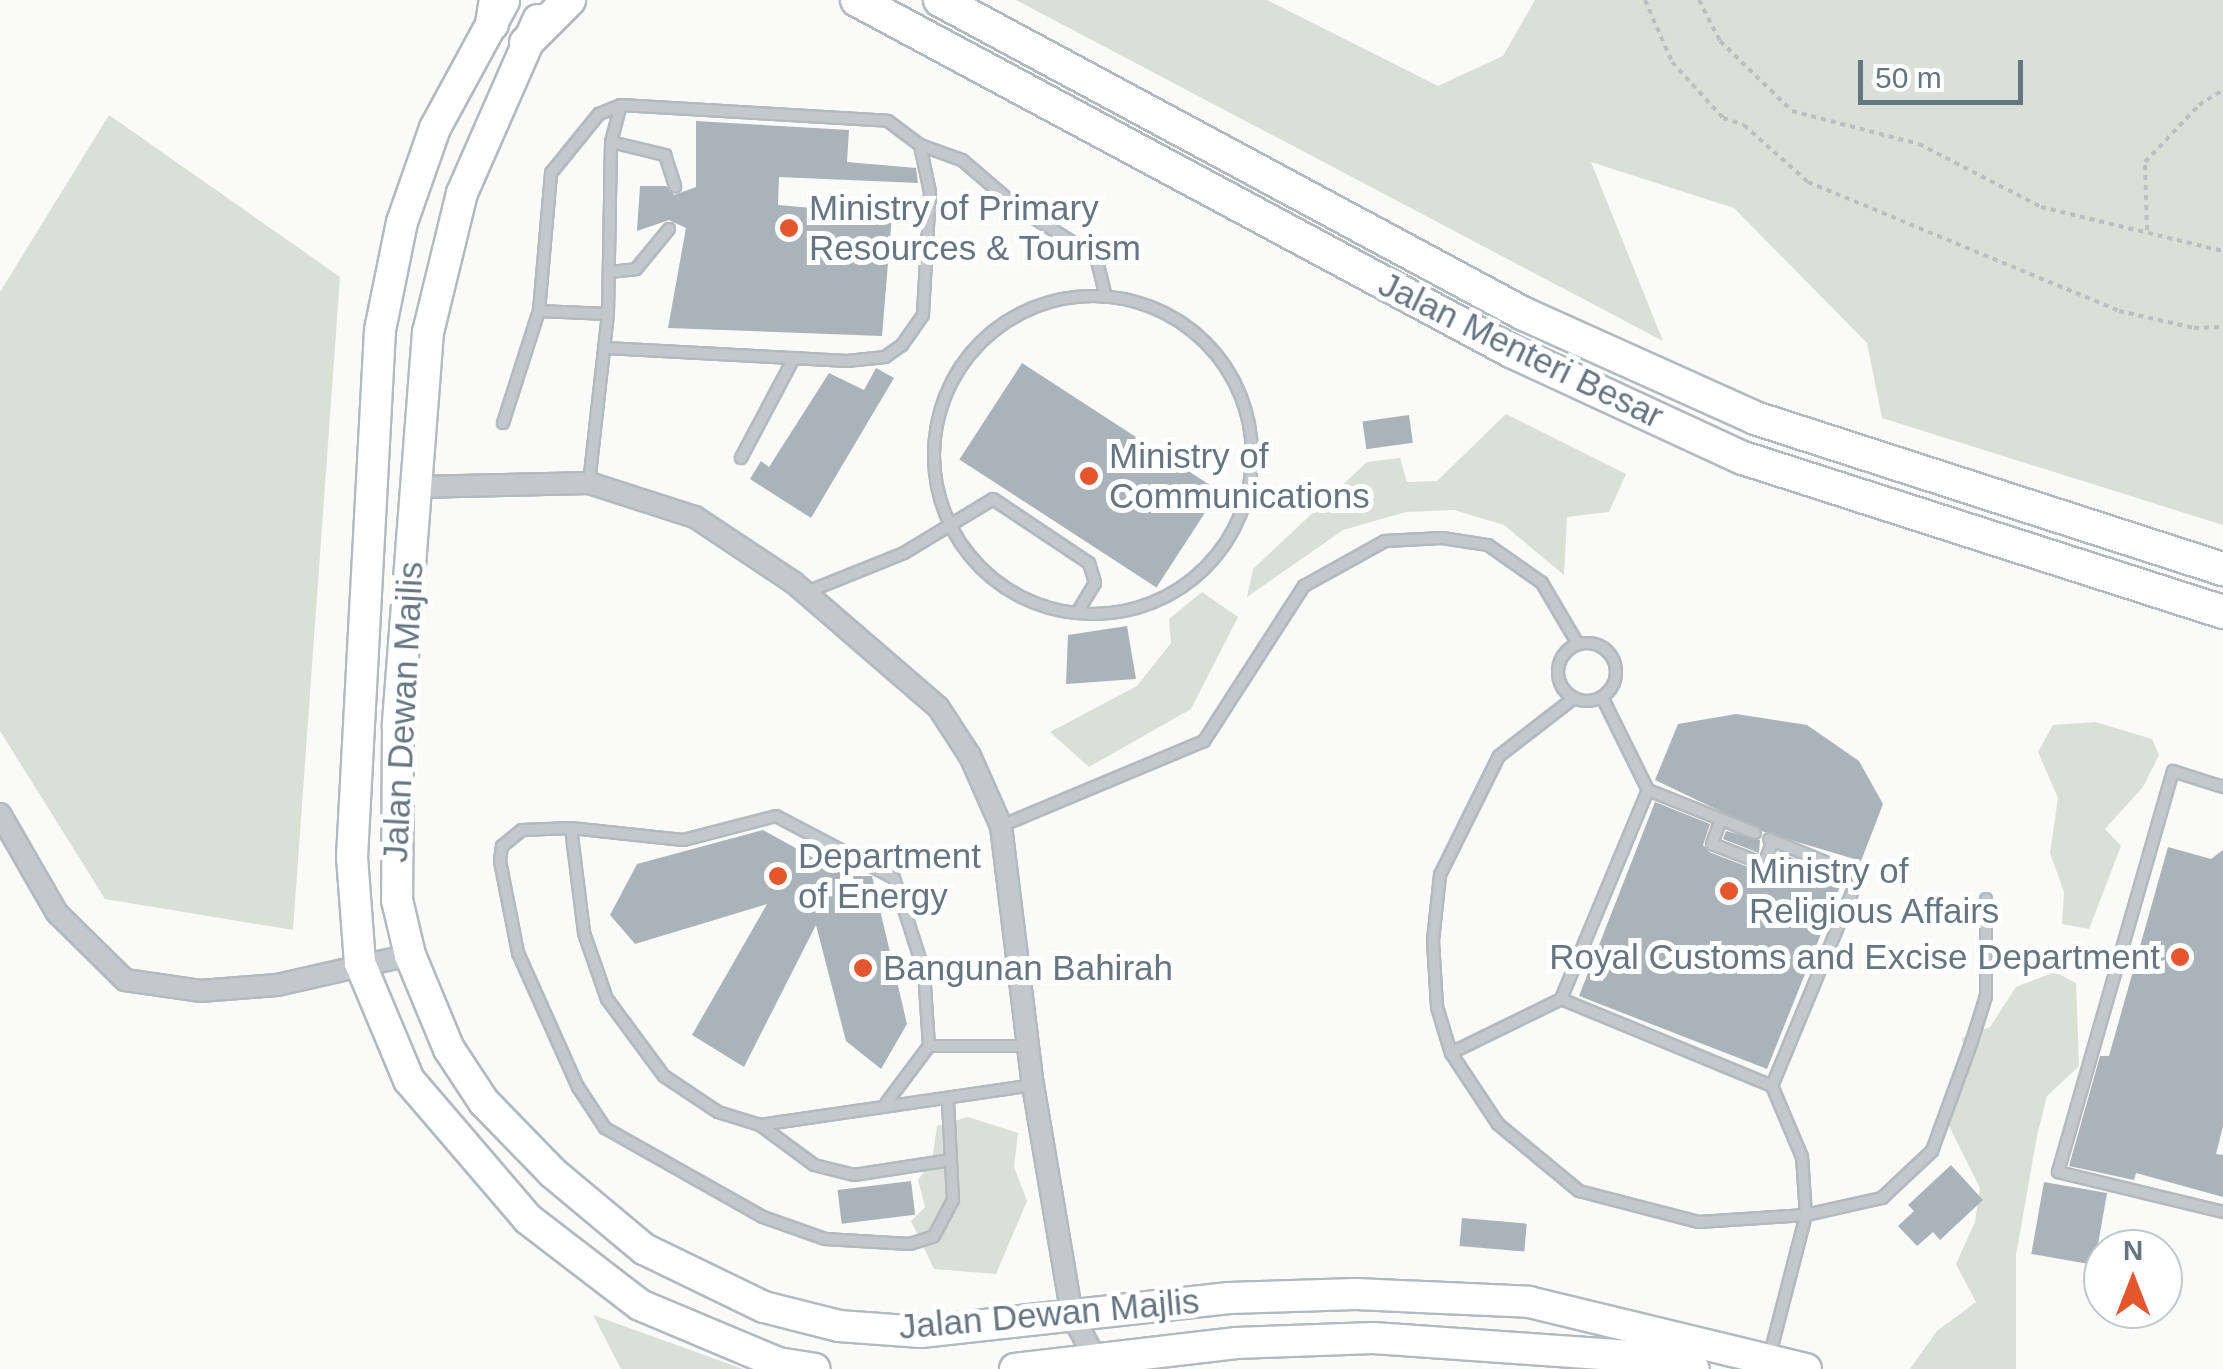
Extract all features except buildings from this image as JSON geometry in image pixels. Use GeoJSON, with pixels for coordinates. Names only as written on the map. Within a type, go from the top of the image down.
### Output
{"type":"FeatureCollection","features":[{"type":"Feature","properties":{"kind":"main road"},"geometry":{"type":"LineString","coordinates":[[526,43],[569,0]]}},
{"type":"Feature","properties":{"kind":"main road","name":"Jalan Menteri Besar"},"geometry":{"type":"LineString","coordinates":[[857,0],[1511,352],[1743,458],[2223,612]]}},
{"type":"Feature","properties":{"kind":"main road","name":"Jalan Menteri Besar"},"geometry":{"type":"LineString","coordinates":[[940,0],[1524,314],[1754,418],[2223,569]]}},
{"type":"Feature","properties":{"kind":"street","name":"Jalan Dewan Majlis"},"geometry":{"type":"LineString","coordinates":[[548,0],[486,126],[446,247],[428,332],[397,745],[397,900],[410,954],[449,1050],[484,1102],[553,1173],[644,1249],[764,1307],[838,1326],[922,1332],[1072,1315],[1320,1295],[1530,1302],[1767,1364],[1806,1369]]}},
{"type":"Feature","properties":{"kind":"street","name":"Jalan Dewan Majlis"},"geometry":{"type":"LineString","coordinates":[[498,8],[436,128],[402,222],[380,330],[353,899],[360,963],[409,1080],[528,1219],[640,1305],[778,1364],[815,1369]]}},
{"type":"Feature","properties":{"kind":"street"},"geometry":{"type":"LineString","coordinates":[[417,486],[590,482],[695,518],[806,593],[938,707],[970,756],[1001,826],[1033,1085],[1072,1315],[1096,1363]]}},
{"type":"Feature","properties":{"kind":"street"},"geometry":{"type":"LineString","coordinates":[[0,814],[57,913],[124,980],[200,991],[318,978],[360,963],[410,954]]}},
{"type":"Feature","properties":{"kind":"street"},"geometry":{"type":"LineString","coordinates":[[353,899],[397,900]]}},
{"type":"Feature","properties":{"kind":"street","name":"Jalan Dewan Majlis"},"geometry":{"type":"LineString","coordinates":[[1015,1369],[1096,1363],[1236,1342],[1373,1338],[1633,1356],[1694,1369]]}},
{"type":"Feature","properties":{"kind":"lane"},"geometry":{"type":"LineString","coordinates":[[590,482],[608,314],[610,142],[621,105]]}},
{"type":"Feature","properties":{"kind":"lane"},"geometry":{"type":"LineString","coordinates":[[502,423],[540,311],[551,173],[600,114],[621,105],[888,121],[920,145],[962,160],[1018,208],[1096,257],[1106,298]]}},
{"type":"Feature","properties":{"kind":"lane"},"geometry":{"type":"LineString","coordinates":[[610,142],[665,155],[675,186]]}},
{"type":"Feature","properties":{"kind":"lane"},"geometry":{"type":"LineString","coordinates":[[606,348],[794,358],[885,356],[917,331],[930,192],[920,145]]}},
{"type":"Feature","properties":{"kind":"lane"},"geometry":{"type":"LineString","coordinates":[[609,272],[636,269],[669,229]]}},
{"type":"Feature","properties":{"kind":"lane"},"geometry":{"type":"LineString","coordinates":[[1106,298],[1160,310],[1197,334],[1226,366],[1248,419],[1250,491],[1234,532],[1208,567],[1174,594],[1133,610],[1077,613],[1006,590],[973,562],[949,526],[935,485],[933,442],[942,399],[964,360],[994,330],[1032,308],[1106,298]]}},
{"type":"Feature","properties":{"kind":"lane"},"geometry":{"type":"LineString","coordinates":[[540,311],[608,314]]}},
{"type":"Feature","properties":{"kind":"lane"},"geometry":{"type":"LineString","coordinates":[[740,458],[794,358]]}},
{"type":"Feature","properties":{"kind":"lane"},"geometry":{"type":"LineString","coordinates":[[806,593],[904,553],[993,500],[1089,563],[1095,583],[1077,613]]}},
{"type":"Feature","properties":{"kind":"lane"},"geometry":{"type":"LineString","coordinates":[[1001,826],[1204,741],[1304,586],[1384,540],[1488,545],[1542,583],[1578,644]]}},
{"type":"Feature","properties":{"kind":"lane"},"geometry":{"type":"LineString","coordinates":[[1578,644],[1600,645],[1614,660],[1616,681],[1602,698]]}},
{"type":"Feature","properties":{"kind":"lane"},"geometry":{"type":"LineString","coordinates":[[1574,698],[1558,670],[1578,644]]}},
{"type":"Feature","properties":{"kind":"lane"},"geometry":{"type":"LineString","coordinates":[[1602,698],[1574,698],[1499,756],[1440,874],[1433,947],[1437,1007],[1451,1053],[1498,1124],[1579,1191],[1699,1222],[1806,1216],[1882,1198],[1932,1151],[1986,996],[1986,899]]}},
{"type":"Feature","properties":{"kind":"lane"},"geometry":{"type":"LineString","coordinates":[[1602,698],[1648,790],[1754,834]]}},
{"type":"Feature","properties":{"kind":"lane"},"geometry":{"type":"LineString","coordinates":[[2223,787],[2173,771],[2058,1172],[2223,1212]]}},
{"type":"Feature","properties":{"kind":"lane"},"geometry":{"type":"LineString","coordinates":[[1451,1053],[1561,1000],[1648,790]]}},
{"type":"Feature","properties":{"kind":"lane"},"geometry":{"type":"LineString","coordinates":[[887,1102],[929,1046],[924,971],[894,878],[776,816],[683,840],[571,828],[522,830],[502,846],[500,860],[518,953],[578,1087],[605,1128],[763,1217],[825,1238],[910,1244],[934,1236],[953,1200],[948,1102]]}},
{"type":"Feature","properties":{"kind":"lane"},"geometry":{"type":"LineString","coordinates":[[1722,820],[1712,844],[1764,864],[1771,840],[1859,876],[1772,1086]]}},
{"type":"Feature","properties":{"kind":"lane"},"geometry":{"type":"LineString","coordinates":[[571,828],[584,933],[607,999],[631,1038],[664,1076],[718,1112],[760,1126],[814,1166],[854,1175],[950,1160]]}},
{"type":"Feature","properties":{"kind":"lane"},"geometry":{"type":"LineString","coordinates":[[1561,1000],[1772,1086],[1802,1157],[1806,1216],[1767,1364]]}},
{"type":"Feature","properties":{"kind":"lane"},"geometry":{"type":"LineString","coordinates":[[929,1046],[1028,1046]]}},
{"type":"Feature","properties":{"kind":"lane"},"geometry":{"type":"LineString","coordinates":[[760,1126],[887,1102],[948,1102],[1033,1085]]}},
{"type":"Feature","properties":{"kind":"path"},"geometry":{"type":"LineString","coordinates":[[1645,0],[1672,62],[1723,118],[1744,125],[1808,182],[1954,248],[2119,311],[2194,328],[2223,327]]}},
{"type":"Feature","properties":{"kind":"path"},"geometry":{"type":"LineString","coordinates":[[1699,0],[1720,41],[1792,111],[1919,144],[2041,207],[2223,251]]}},
{"type":"Feature","properties":{"kind":"path"},"geometry":{"type":"LineString","coordinates":[[2147,230],[2146,162],[2198,105],[2223,90]]}},
{"type":"Feature","properties":{"kind":"shaded area"},"geometry":{"type":"Polygon","coordinates":[[[1016,0],[1267,0],[1438,86],[1503,56],[1535,0],[2223,0],[2223,525],[1882,418],[1867,343],[1734,208],[1591,162],[1663,341],[1016,0]]]}},
{"type":"Feature","properties":{"kind":"shaded area"},"geometry":{"type":"Polygon","coordinates":[[[109,115],[340,277],[293,930],[105,899],[0,731],[0,292],[109,115]]]}},
{"type":"Feature","properties":{"kind":"shaded area"},"geometry":{"type":"Polygon","coordinates":[[[1506,414],[1626,474],[1609,512],[1567,517],[1564,575],[1504,525],[1454,510],[1406,512],[1343,530],[1247,597],[1253,569],[1367,462],[1400,458],[1407,482],[1437,481],[1506,414]]]}},
{"type":"Feature","properties":{"kind":"shaded area"},"geometry":{"type":"Polygon","coordinates":[[[1202,592],[1238,617],[1191,709],[1089,767],[1050,732],[1137,686],[1171,643],[1169,619],[1202,592]]]}},
{"type":"Feature","properties":{"kind":"shaded area"},"geometry":{"type":"Polygon","coordinates":[[[2095,722],[2152,739],[2159,755],[2143,787],[2105,829],[2121,846],[2089,929],[2062,924],[2064,892],[2050,853],[2058,798],[2038,752],[2053,725],[2095,722]]]}},
{"type":"Feature","properties":{"kind":"shaded area"},"geometry":{"type":"Polygon","coordinates":[[[2055,972],[2076,983],[2079,1066],[2047,1096],[2037,1136],[2016,1255],[2016,1369],[1910,1369],[1937,1331],[1976,1302],[1956,1264],[1975,1222],[1980,1188],[1948,1124],[1965,1057],[1962,1038],[1990,1027],[2016,987],[2055,972]]]}},
{"type":"Feature","properties":{"kind":"shaded area"},"geometry":{"type":"Polygon","coordinates":[[[968,1117],[1018,1133],[1014,1167],[1027,1201],[996,1274],[934,1269],[911,1221],[925,1207],[918,1180],[932,1161],[937,1126],[968,1117]]]}},
{"type":"Feature","properties":{"kind":"shaded area"},"geometry":{"type":"Polygon","coordinates":[[[593,1315],[743,1369],[621,1369],[593,1315]]]}},
{"type":"Feature","properties":{"kind":"place","name":"Ministry of Primary Resources & Tourism"},"geometry":{"type":"Point","coordinates":[789,228]}},
{"type":"Feature","properties":{"kind":"place","name":"Ministry of Communications"},"geometry":{"type":"Point","coordinates":[1089,476]}},
{"type":"Feature","properties":{"kind":"place","name":"Department of Energy"},"geometry":{"type":"Point","coordinates":[778,876]}},
{"type":"Feature","properties":{"kind":"place","name":"Ministry of Religious Affairs"},"geometry":{"type":"Point","coordinates":[1729,891]}},
{"type":"Feature","properties":{"kind":"place","name":"Royal Customs and Excise Department"},"geometry":{"type":"Point","coordinates":[2180,957]}},
{"type":"Feature","properties":{"kind":"place","name":"Bangunan Bahirah"},"geometry":{"type":"Point","coordinates":[863,968]}}]}
